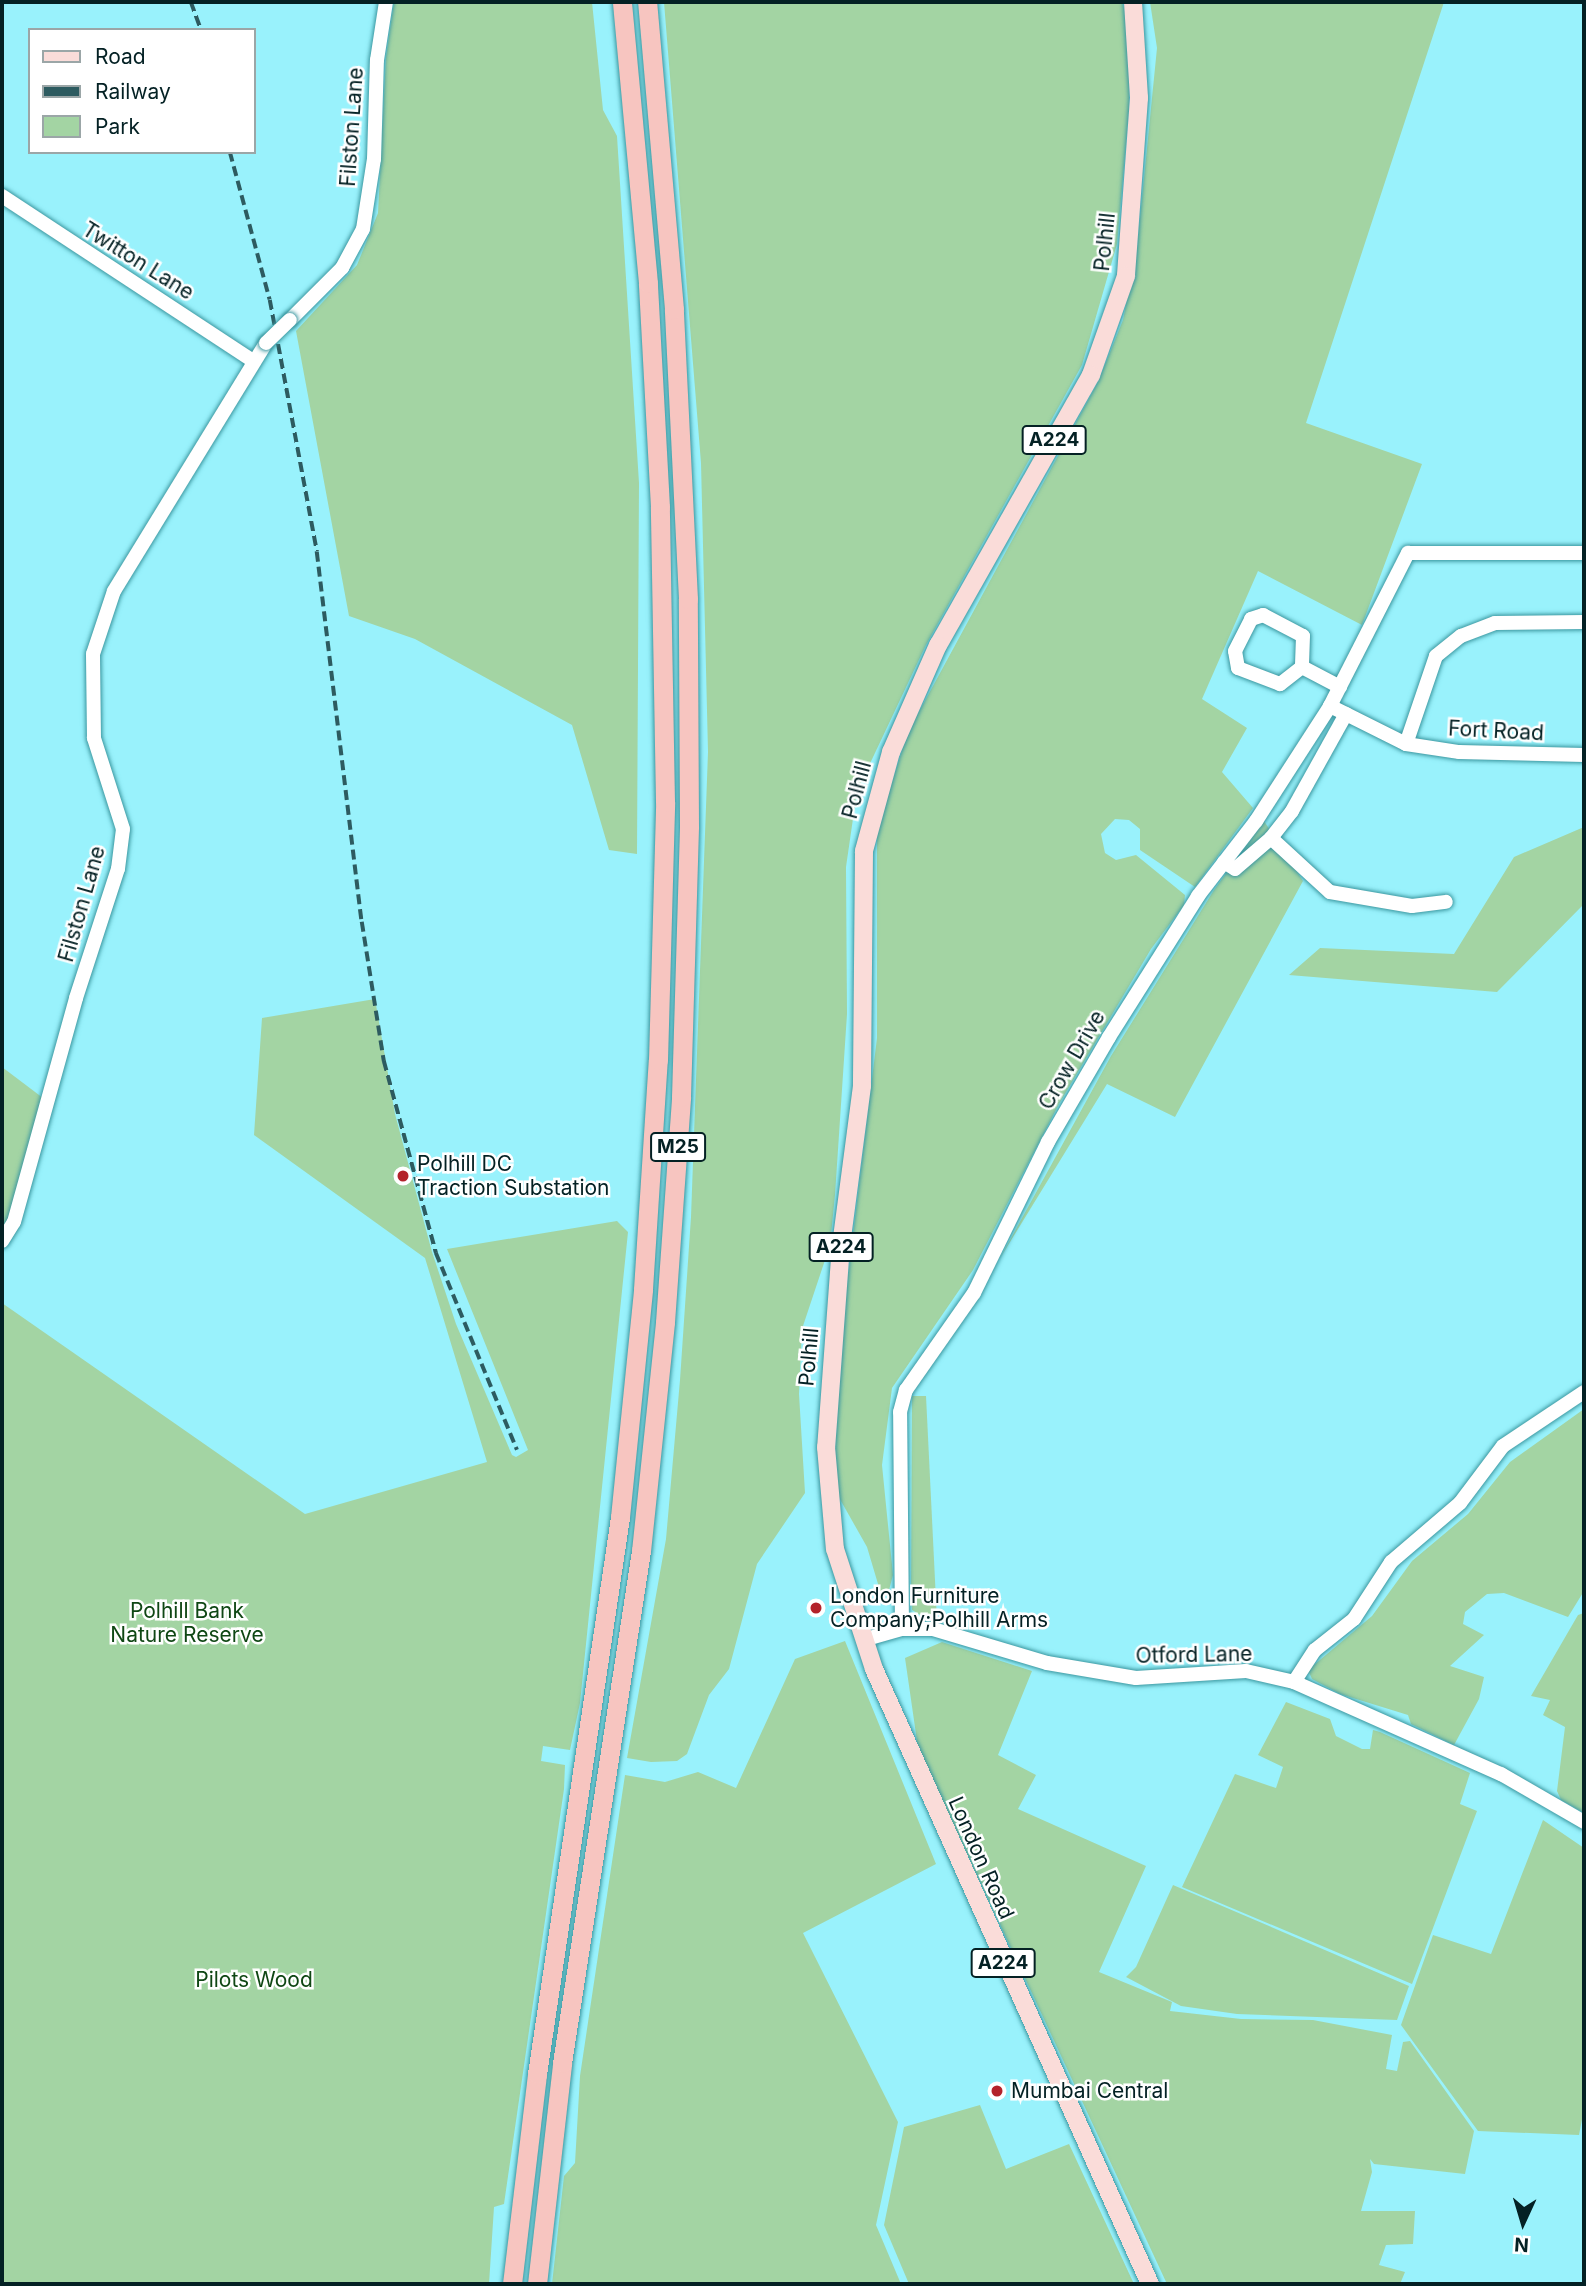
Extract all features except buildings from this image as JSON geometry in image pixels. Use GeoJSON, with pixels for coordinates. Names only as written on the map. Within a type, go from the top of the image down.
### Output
{"type":"FeatureCollection","features":[{"type":"Feature","properties":{"kind":"highway","name":"M25"},"geometry":{"type":"LineString","coordinates":[[512,2284],[537,2074],[619,1528],[642,1300],[658,1060],[665,802],[660,507],[648,294],[622,2]]}},
{"type":"Feature","properties":{"kind":"highway","name":"M25"},"geometry":{"type":"LineString","coordinates":[[537,2284],[562,2063],[639,1565],[665,1322],[681,1097],[689,826],[688,599],[674,309],[647,2]]}},
{"type":"Feature","properties":{"kind":"main road","name":"Polhill"},"geometry":{"type":"LineString","coordinates":[[863,1640],[831,1529],[826,1427],[841,1245],[862,1086],[864,851],[891,752],[938,645],[1091,375],[1126,275],[1139,97],[1133,2]]}},
{"type":"Feature","properties":{"kind":"main road","name":"London Road"},"geometry":{"type":"LineString","coordinates":[[863,1640],[952,1850],[1150,2284]]}},
{"type":"Feature","properties":{"kind":"street","name":"Filston Lane"},"geometry":{"type":"LineString","coordinates":[[2,1241],[14,1222],[76,998],[118,869],[123,829],[94,738],[93,654],[114,591],[185,481],[252,360],[342,268],[363,229],[374,159],[377,60],[386,2]]}},
{"type":"Feature","properties":{"kind":"street","name":"Twitton Lane"},"geometry":{"type":"LineString","coordinates":[[2,196],[252,360]]}},
{"type":"Feature","properties":{"kind":"street","name":"Crow Drive"},"geometry":{"type":"LineString","coordinates":[[902,1629],[900,1412],[906,1390],[974,1293],[1048,1142],[1109,1037],[1330,706],[1408,553],[1584,553]]}},
{"type":"Feature","properties":{"kind":"street"},"geometry":{"type":"LineString","coordinates":[[1263,615],[1303,636],[1302,667],[1280,684],[1238,668],[1235,651],[1251,619],[1263,615]]}},
{"type":"Feature","properties":{"kind":"street","name":"Fort Road"},"geometry":{"type":"LineString","coordinates":[[1406,744],[1436,656],[1461,636],[1495,623],[1584,622]]}},
{"type":"Feature","properties":{"kind":"street"},"geometry":{"type":"LineString","coordinates":[[1302,667],[1339,687]]}},
{"type":"Feature","properties":{"kind":"street","name":"Fort Road"},"geometry":{"type":"LineString","coordinates":[[1330,706],[1406,744],[1459,752],[1584,755]]}},
{"type":"Feature","properties":{"kind":"street"},"geometry":{"type":"LineString","coordinates":[[1224,862],[1235,869],[1270,838],[1292,811],[1346,714]]}},
{"type":"Feature","properties":{"kind":"street"},"geometry":{"type":"LineString","coordinates":[[1270,838],[1330,892],[1412,906],[1446,902]]}},
{"type":"Feature","properties":{"kind":"street"},"geometry":{"type":"LineString","coordinates":[[1294,1682],[1315,1650],[1354,1619],[1391,1562],[1460,1503],[1503,1446],[1584,1392]]}},
{"type":"Feature","properties":{"kind":"street","name":"Otford Lane"},"geometry":{"type":"LineString","coordinates":[[863,1640],[902,1629],[933,1629],[1036,1660],[1136,1678],[1245,1671],[1294,1682],[1501,1774],[1584,1822]]}},
{"type":"Feature","properties":{"kind":"green space"},"geometry":{"type":"Polygon","coordinates":[[[394,2],[592,2],[603,110],[617,136],[639,483],[637,854],[609,850],[572,725],[415,639],[349,616],[296,331],[357,265],[378,213],[386,57],[394,2]]]}},
{"type":"Feature","properties":{"kind":"green space"},"geometry":{"type":"Polygon","coordinates":[[[664,2],[1122,2],[1130,28],[1129,110],[1117,244],[1082,365],[926,645],[857,791],[846,867],[847,1014],[830,1245],[802,1329],[799,1394],[805,1493],[757,1564],[729,1669],[709,1695],[687,1754],[677,1761],[651,1762],[627,1758],[666,1539],[680,1380],[691,1217],[708,752],[701,463],[664,2]]]}},
{"type":"Feature","properties":{"kind":"green space"},"geometry":{"type":"Polygon","coordinates":[[[1150,2],[1444,2],[1306,423],[1422,464],[1362,625],[1258,571],[1202,699],[1247,728],[1222,772],[1253,808],[1195,887],[1140,850],[1140,829],[1129,820],[1115,819],[1101,834],[1105,853],[1116,860],[1136,855],[1185,895],[1184,905],[1151,949],[1059,1104],[973,1270],[892,1388],[882,1465],[893,1575],[888,1594],[881,1594],[867,1547],[837,1494],[834,1463],[847,1284],[877,1038],[877,829],[908,732],[1098,382],[1123,320],[1137,248],[1157,48],[1150,2]]]}},
{"type":"Feature","properties":{"kind":"green space"},"geometry":{"type":"Polygon","coordinates":[[[1264,821],[1303,881],[1175,1117],[1107,1084],[999,1260],[1111,1056],[1214,890],[1264,821]]]}},
{"type":"Feature","properties":{"kind":"green space"},"geometry":{"type":"Polygon","coordinates":[[[1584,827],[1584,904],[1497,992],[1289,975],[1320,948],[1454,954],[1514,857],[1584,827]]]}},
{"type":"Feature","properties":{"kind":"green space","name":"Pilots Wood"},"geometry":{"type":"Polygon","coordinates":[[[375,999],[395,1114],[432,1252],[456,1324],[512,1455],[516,1457],[528,1450],[447,1249],[617,1221],[628,1232],[580,1703],[570,1750],[543,1746],[541,1761],[565,1765],[564,1789],[504,2204],[494,2207],[489,2284],[2,2284],[2,1303],[305,1514],[487,1462],[425,1258],[254,1135],[262,1018],[375,999]]]}},
{"type":"Feature","properties":{"kind":"green space"},"geometry":{"type":"Polygon","coordinates":[[[2,1067],[43,1098],[9,1220],[2,1230],[2,1067]]]}},
{"type":"Feature","properties":{"kind":"green space"},"geometry":{"type":"Polygon","coordinates":[[[912,1396],[926,1396],[937,1621],[932,1622],[912,1610],[912,1396]]]}},
{"type":"Feature","properties":{"kind":"green space"},"geometry":{"type":"Polygon","coordinates":[[[1584,1409],[1584,1591],[1568,1617],[1504,1593],[1487,1594],[1465,1612],[1463,1624],[1484,1635],[1450,1666],[1484,1677],[1479,1699],[1454,1745],[1411,1724],[1408,1715],[1340,1694],[1312,1679],[1308,1670],[1372,1616],[1412,1561],[1468,1514],[1510,1462],[1584,1409]]]}},
{"type":"Feature","properties":{"kind":"green space"},"geometry":{"type":"Polygon","coordinates":[[[1584,1613],[1584,1813],[1561,1800],[1557,1791],[1565,1727],[1543,1715],[1550,1700],[1531,1696],[1578,1615],[1584,1613]]]}},
{"type":"Feature","properties":{"kind":"green space"},"geometry":{"type":"Polygon","coordinates":[[[845,1641],[936,1864],[803,1933],[898,2122],[876,2225],[901,2284],[552,2284],[564,2176],[575,2163],[580,2076],[625,1775],[665,1782],[698,1772],[736,1788],[795,1659],[845,1641]]]}},
{"type":"Feature","properties":{"kind":"green space"},"geometry":{"type":"Polygon","coordinates":[[[942,1642],[1032,1671],[998,1755],[1036,1775],[1018,1809],[1146,1866],[1099,1972],[1172,2002],[1170,2011],[1241,2019],[1313,2020],[1392,2035],[1386,2069],[1397,2071],[1403,2042],[1410,2041],[1474,2131],[1465,2174],[1374,2164],[1370,2159],[1372,2172],[1361,2211],[1415,2211],[1413,2244],[1386,2245],[1379,2265],[1405,2272],[1400,2284],[1167,2284],[918,1748],[905,1658],[942,1642]]]}},
{"type":"Feature","properties":{"kind":"green space"},"geometry":{"type":"Polygon","coordinates":[[[1286,1702],[1330,1719],[1336,1736],[1362,1749],[1370,1749],[1373,1730],[1470,1773],[1460,1804],[1477,1811],[1412,1984],[1182,1887],[1235,1774],[1276,1788],[1283,1767],[1258,1755],[1286,1702]]]}},
{"type":"Feature","properties":{"kind":"green space"},"geometry":{"type":"Polygon","coordinates":[[[1543,1820],[1584,1848],[1584,2109],[1579,2135],[1478,2131],[1401,2025],[1433,1935],[1491,1954],[1543,1820]]]}},
{"type":"Feature","properties":{"kind":"green space"},"geometry":{"type":"Polygon","coordinates":[[[1173,1885],[1409,1986],[1397,2020],[1237,2014],[1181,2006],[1126,1977],[1136,1967],[1173,1885]]]}},
{"type":"Feature","properties":{"kind":"green space"},"geometry":{"type":"Polygon","coordinates":[[[980,2105],[1006,2169],[1069,2144],[1134,2284],[909,2284],[884,2225],[904,2127],[980,2105]]]}},
{"type":"Feature","properties":{"kind":"railway"},"geometry":{"type":"LineString","coordinates":[[191,2],[200,28]]}},
{"type":"Feature","properties":{"kind":"railway"},"geometry":{"type":"LineString","coordinates":[[231,154],[270,300],[317,552],[362,922],[384,1061],[436,1253],[517,1450]]}},
{"type":"Feature","properties":{"kind":"place","name":"Polhill DC Traction Substation"},"geometry":{"type":"Point","coordinates":[403,1176]}},
{"type":"Feature","properties":{"kind":"place","name":"London Furniture Company;Polhill Arms"},"geometry":{"type":"Point","coordinates":[816,1608]}},
{"type":"Feature","properties":{"kind":"place","name":"Mumbai Central"},"geometry":{"type":"Point","coordinates":[997,2091]}},
{"type":"Feature","properties":{"kind":"park label","name":"Polhill Bank Nature Reserve"},"geometry":{"type":"Point","coordinates":[187,1623]}}]}
